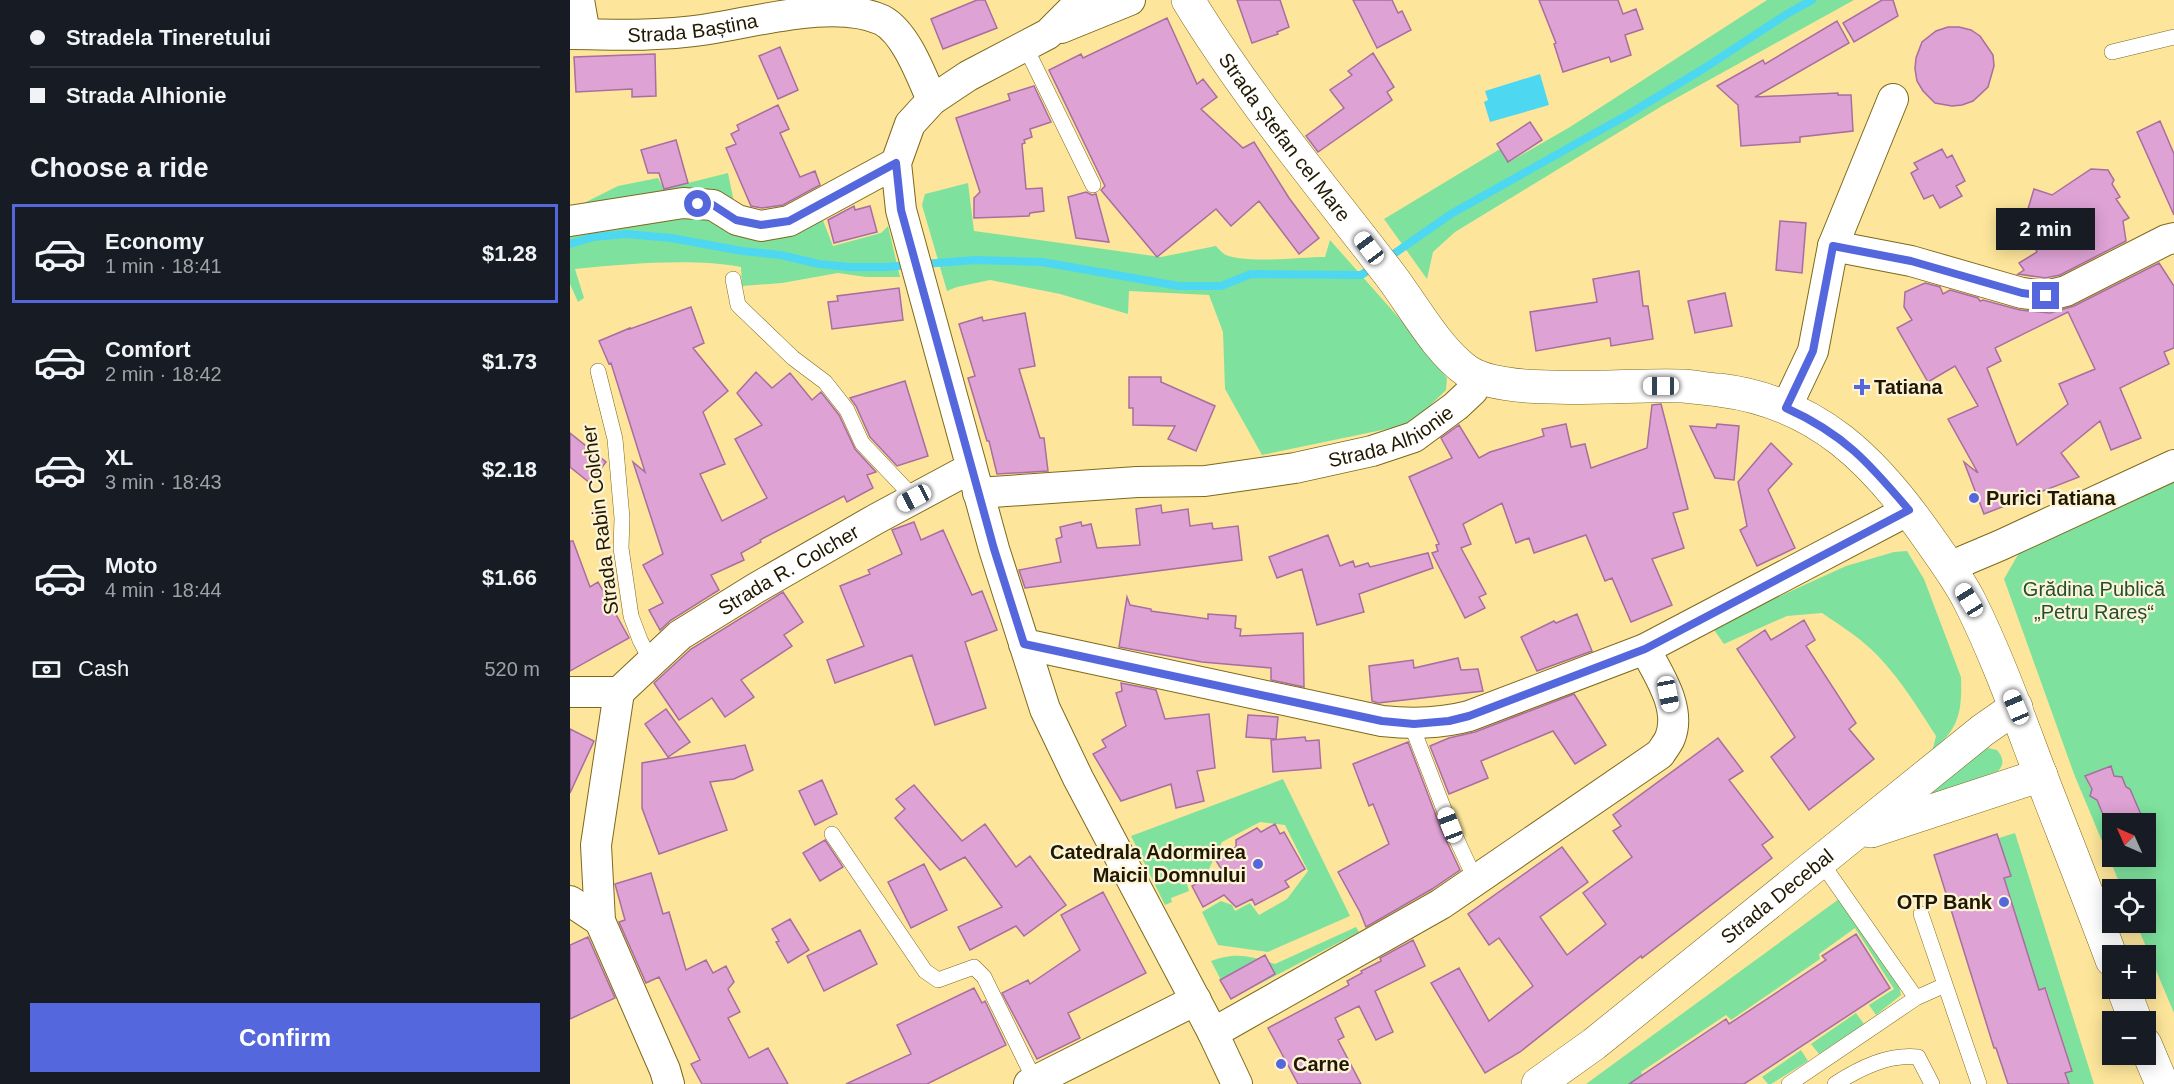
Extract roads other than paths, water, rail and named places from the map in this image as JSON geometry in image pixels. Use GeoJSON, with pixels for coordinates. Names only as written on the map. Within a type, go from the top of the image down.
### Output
{"type":"FeatureCollection","features":[{"type":"Feature","properties":{"kind":"main road","name":"Strada Ștefan cel Mare"},"geometry":{"type":"LineString","coordinates":[[1188,0],[1242,82],[1441,345],[1465,370],[1480,378]]}},
{"type":"Feature","properties":{"kind":"main road"},"geometry":{"type":"LineString","coordinates":[[1480,378],[1530,386],[1683,386],[1739,393],[1786,408],[1814,420],[1860,454],[1909,510],[1969,600],[2016,707],[2106,945]]}},
{"type":"Feature","properties":{"kind":"main road","name":"Strada Decebal"},"geometry":{"type":"LineString","coordinates":[[1538,1084],[1594,1044],[1983,730],[2016,707]]}},
{"type":"Feature","properties":{"kind":"main road"},"geometry":{"type":"LineString","coordinates":[[1852,838],[2041,775]]}},
{"type":"Feature","properties":{"kind":"main road"},"geometry":{"type":"LineString","coordinates":[[2154,1065],[2162,1084]]}},
{"type":"Feature","properties":{"kind":"street","name":"Strada Baștina"},"geometry":{"type":"LineString","coordinates":[[579,0],[577,34],[667,33],[719,28],[782,15],[838,8],[866,13],[883,20],[902,40],[932,100]]}},
{"type":"Feature","properties":{"kind":"street"},"geometry":{"type":"LineString","coordinates":[[1036,40],[1082,0]]}},
{"type":"Feature","properties":{"kind":"street"},"geometry":{"type":"LineString","coordinates":[[1130,0],[1036,40],[968,76],[932,100],[910,124],[896,163],[901,210],[975,481],[1045,709],[1078,778],[1214,1033],[1237,1084]]}},
{"type":"Feature","properties":{"kind":"street"},"geometry":{"type":"LineString","coordinates":[[1786,408],[1813,351],[1833,246],[1893,99]]}},
{"type":"Feature","properties":{"kind":"street"},"geometry":{"type":"LineString","coordinates":[[572,213],[683,203],[713,205],[736,220],[761,225],[789,221],[896,163]]}},
{"type":"Feature","properties":{"kind":"street"},"geometry":{"type":"LineString","coordinates":[[1833,246],[1911,261],[2022,293],[2046,296],[2066,291],[2174,238]]}},
{"type":"Feature","properties":{"kind":"street","name":"Strada Alhionie"},"geometry":{"type":"LineString","coordinates":[[975,481],[1205,481],[1295,468],[1372,451],[1414,437],[1456,406],[1473,390],[1480,378]]}},
{"type":"Feature","properties":{"kind":"street"},"geometry":{"type":"LineString","coordinates":[[1949,567],[2174,465]]}},
{"type":"Feature","properties":{"kind":"street","name":"Strada R. Colcher"},"geometry":{"type":"LineString","coordinates":[[619,692],[680,635],[756,588],[914,498],[975,481]]}},
{"type":"Feature","properties":{"kind":"street"},"geometry":{"type":"LineString","coordinates":[[1024,644],[1347,714],[1411,724],[1449,721],[1469,716],[1645,649],[1909,510]]}},
{"type":"Feature","properties":{"kind":"street"},"geometry":{"type":"LineString","coordinates":[[1214,1033],[1441,904],[1660,754],[1670,738],[1674,723],[1668,694],[1645,649]]}},
{"type":"Feature","properties":{"kind":"street"},"geometry":{"type":"LineString","coordinates":[[570,692],[619,692],[596,845],[600,921],[669,1084]]}},
{"type":"Feature","properties":{"kind":"street"},"geometry":{"type":"LineString","coordinates":[[570,901],[600,921]]}},
{"type":"Feature","properties":{"kind":"street"},"geometry":{"type":"LineString","coordinates":[[1032,1082],[1196,1000]]}},
{"type":"Feature","properties":{"kind":"lane"},"geometry":{"type":"LineString","coordinates":[[2112,51],[2174,37]]}},
{"type":"Feature","properties":{"kind":"lane"},"geometry":{"type":"LineString","coordinates":[[1036,40],[1093,185]]}},
{"type":"Feature","properties":{"kind":"lane"},"geometry":{"type":"LineString","coordinates":[[733,279],[738,305],[793,358],[825,382],[847,410],[862,443],[914,498]]}},
{"type":"Feature","properties":{"kind":"lane","name":"Strada Rabin Colcher"},"geometry":{"type":"LineString","coordinates":[[598,371],[615,439],[622,518],[621,548],[631,616],[651,662]]}},
{"type":"Feature","properties":{"kind":"lane"},"geometry":{"type":"LineString","coordinates":[[1411,724],[1450,825],[1476,881]]}},
{"type":"Feature","properties":{"kind":"lane"},"geometry":{"type":"LineString","coordinates":[[832,834],[925,971],[938,980],[974,967],[984,977],[1032,1082]]}},
{"type":"Feature","properties":{"kind":"lane"},"geometry":{"type":"LineString","coordinates":[[1821,862],[1916,998]]}},
{"type":"Feature","properties":{"kind":"lane"},"geometry":{"type":"LineString","coordinates":[[1921,914],[1979,1084]]}},
{"type":"Feature","properties":{"kind":"lane"},"geometry":{"type":"LineString","coordinates":[[1790,1084],[1916,998],[1945,985]]}},
{"type":"Feature","properties":{"kind":"lane"},"geometry":{"type":"LineString","coordinates":[[1835,1084],[1887,1058],[1901,1055],[1917,1057],[1932,1084]]}},
{"type":"Feature","properties":{"kind":"water"},"geometry":{"type":"Polygon","coordinates":[[[1540,74],[1549,105],[1490,122],[1484,102],[1488,100],[1485,91],[1540,74]]]}},
{"type":"Feature","properties":{"kind":"waterway"},"geometry":{"type":"LineString","coordinates":[[1385,260],[1451,214],[1629,114],[1812,0]]}},
{"type":"Feature","properties":{"kind":"waterway"},"geometry":{"type":"LineString","coordinates":[[570,244],[593,237],[627,234],[671,238],[742,251],[781,255],[819,264],[849,267],[885,267],[975,260],[1042,262],[1179,286],[1221,286],[1251,274],[1361,275],[1374,267]]}},
{"type":"Feature","properties":{"kind":"place","name":"Tatiana"},"geometry":{"type":"Point","coordinates":[1862,387]}},
{"type":"Feature","properties":{"kind":"place","name":"Purici Tatiana"},"geometry":{"type":"Point","coordinates":[1974,498]}},
{"type":"Feature","properties":{"kind":"place","name":"Catedrala Adormirea Maicii Domnului"},"geometry":{"type":"Point","coordinates":[1258,864]}},
{"type":"Feature","properties":{"kind":"place","name":"OTP Bank"},"geometry":{"type":"Point","coordinates":[2004,902]}},
{"type":"Feature","properties":{"kind":"place","name":"Carne"},"geometry":{"type":"Point","coordinates":[1281,1064]}},
{"type":"Feature","properties":{"kind":"park label","name":"Grădina Publică „Petru Rareș“"},"geometry":{"type":"Point","coordinates":[2094,600]}}]}
